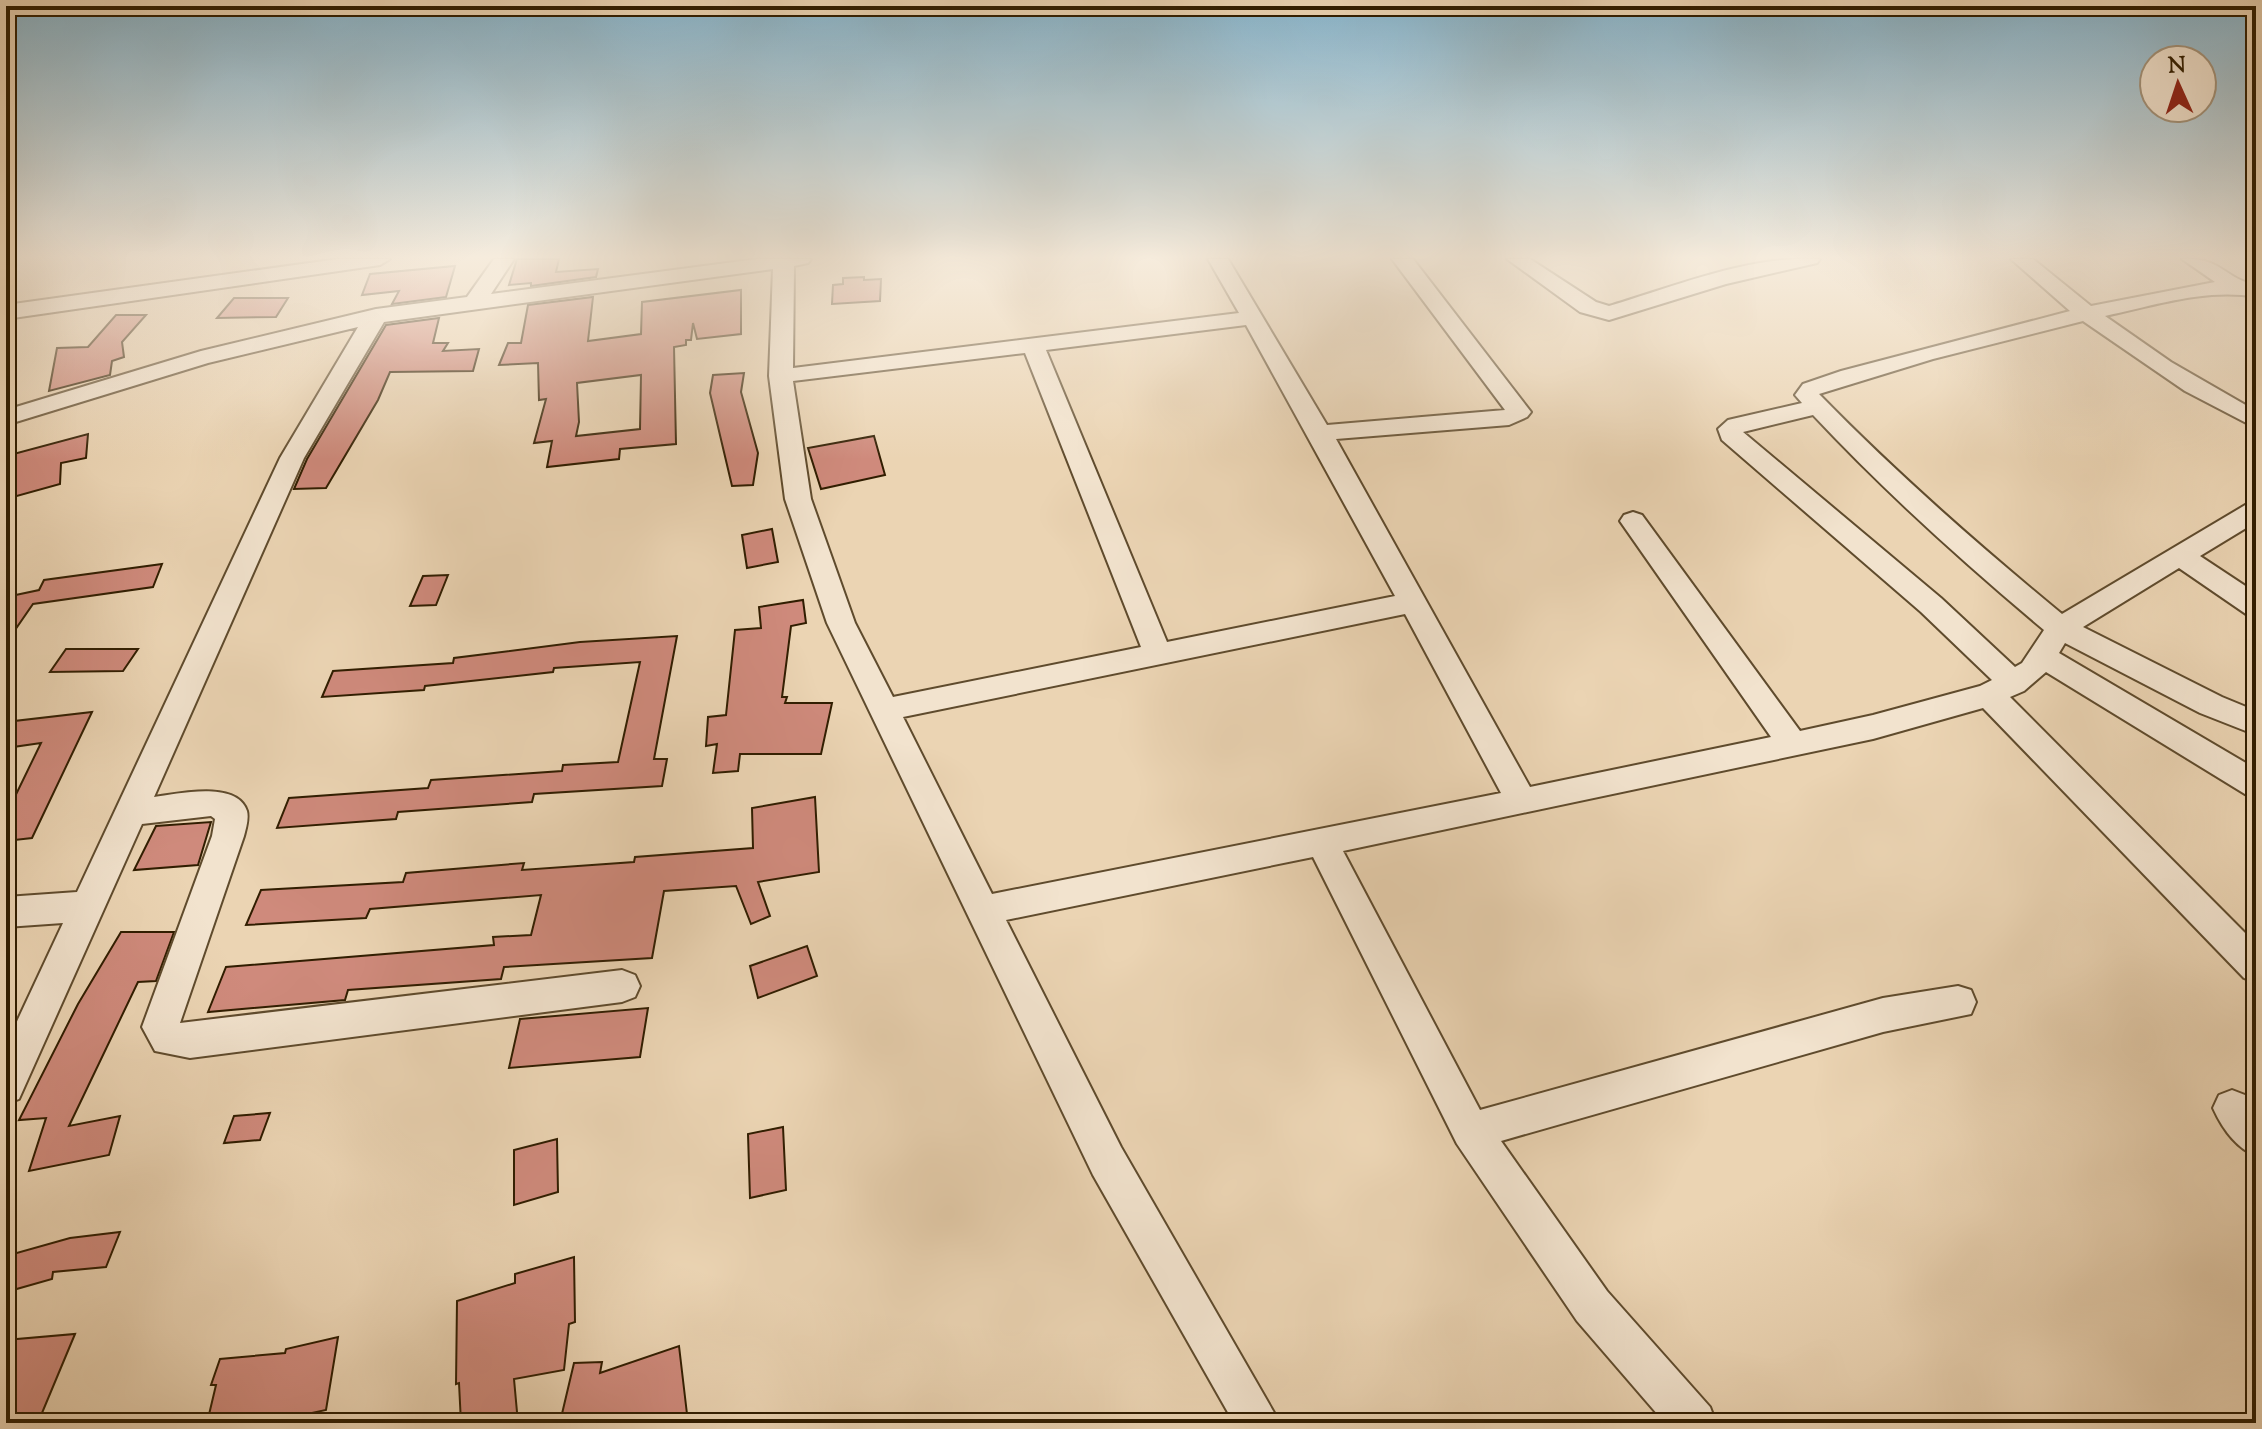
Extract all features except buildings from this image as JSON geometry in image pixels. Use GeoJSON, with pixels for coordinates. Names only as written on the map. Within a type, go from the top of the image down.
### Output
{"type":"FeatureCollection","features":[{"type":"Feature","properties":{"kind":"street"},"geometry":{"type":"LineString","coordinates":[[6,418],[201,358],[336,326]]}},
{"type":"Feature","properties":{"kind":"street"},"geometry":{"type":"LineString","coordinates":[[6,1086],[292,458],[370,326]]}},
{"type":"Feature","properties":{"kind":"street"},"geometry":{"type":"LineString","coordinates":[[786,326],[781,376],[798,499],[841,623],[1107,1161],[1255,1422]]}},
{"type":"Feature","properties":{"kind":"street"},"geometry":{"type":"LineString","coordinates":[[781,376],[1190,326]]}},
{"type":"Feature","properties":{"kind":"street"},"geometry":{"type":"LineString","coordinates":[[1257,326],[1320,433],[1522,802]]}},
{"type":"Feature","properties":{"kind":"street"},"geometry":{"type":"LineString","coordinates":[[1320,433],[1509,418],[1519,412],[1453,326]]}},
{"type":"Feature","properties":{"kind":"street"},"geometry":{"type":"LineString","coordinates":[[2032,326],[1811,389],[1807,395],[1944,530],[2060,628],[2211,705],[2256,723]]}},
{"type":"Feature","properties":{"kind":"street"},"geometry":{"type":"LineString","coordinates":[[2103,326],[2154,363],[2256,421]]}},
{"type":"Feature","properties":{"kind":"street"},"geometry":{"type":"LineString","coordinates":[[1033,345],[1158,654]]}},
{"type":"Feature","properties":{"kind":"street"},"geometry":{"type":"LineString","coordinates":[[1817,407],[1737,425],[1730,429],[1731,435],[1931,605],[2001,689],[2256,967]]}},
{"type":"Feature","properties":{"kind":"street"},"geometry":{"type":"LineString","coordinates":[[983,910],[1522,802],[1873,727],[2001,689],[2032,671],[2060,628],[2256,510]]}},
{"type":"Feature","properties":{"kind":"street"},"geometry":{"type":"LineString","coordinates":[[1633,521],[1793,744]]}},
{"type":"Feature","properties":{"kind":"street"},"geometry":{"type":"LineString","coordinates":[[2180,556],[2256,607]]}},
{"type":"Feature","properties":{"kind":"street"},"geometry":{"type":"LineString","coordinates":[[884,710],[1413,602]]}},
{"type":"Feature","properties":{"kind":"street"},"geometry":{"type":"LineString","coordinates":[[2042,656],[2256,785]]}},
{"type":"Feature","properties":{"kind":"street"},"geometry":{"type":"LineString","coordinates":[[130,812],[216,803],[232,814],[228,836],[160,1027],[168,1039],[190,1041],[622,986]]}},
{"type":"Feature","properties":{"kind":"street"},"geometry":{"type":"LineString","coordinates":[[1321,841],[1471,1131],[1592,1306],[1694,1423]]}},
{"type":"Feature","properties":{"kind":"street"},"geometry":{"type":"LineString","coordinates":[[6,912],[89,906]]}},
{"type":"Feature","properties":{"kind":"street"},"geometry":{"type":"LineString","coordinates":[[1471,1131],[1883,1015],[1958,1002]]}}]}
